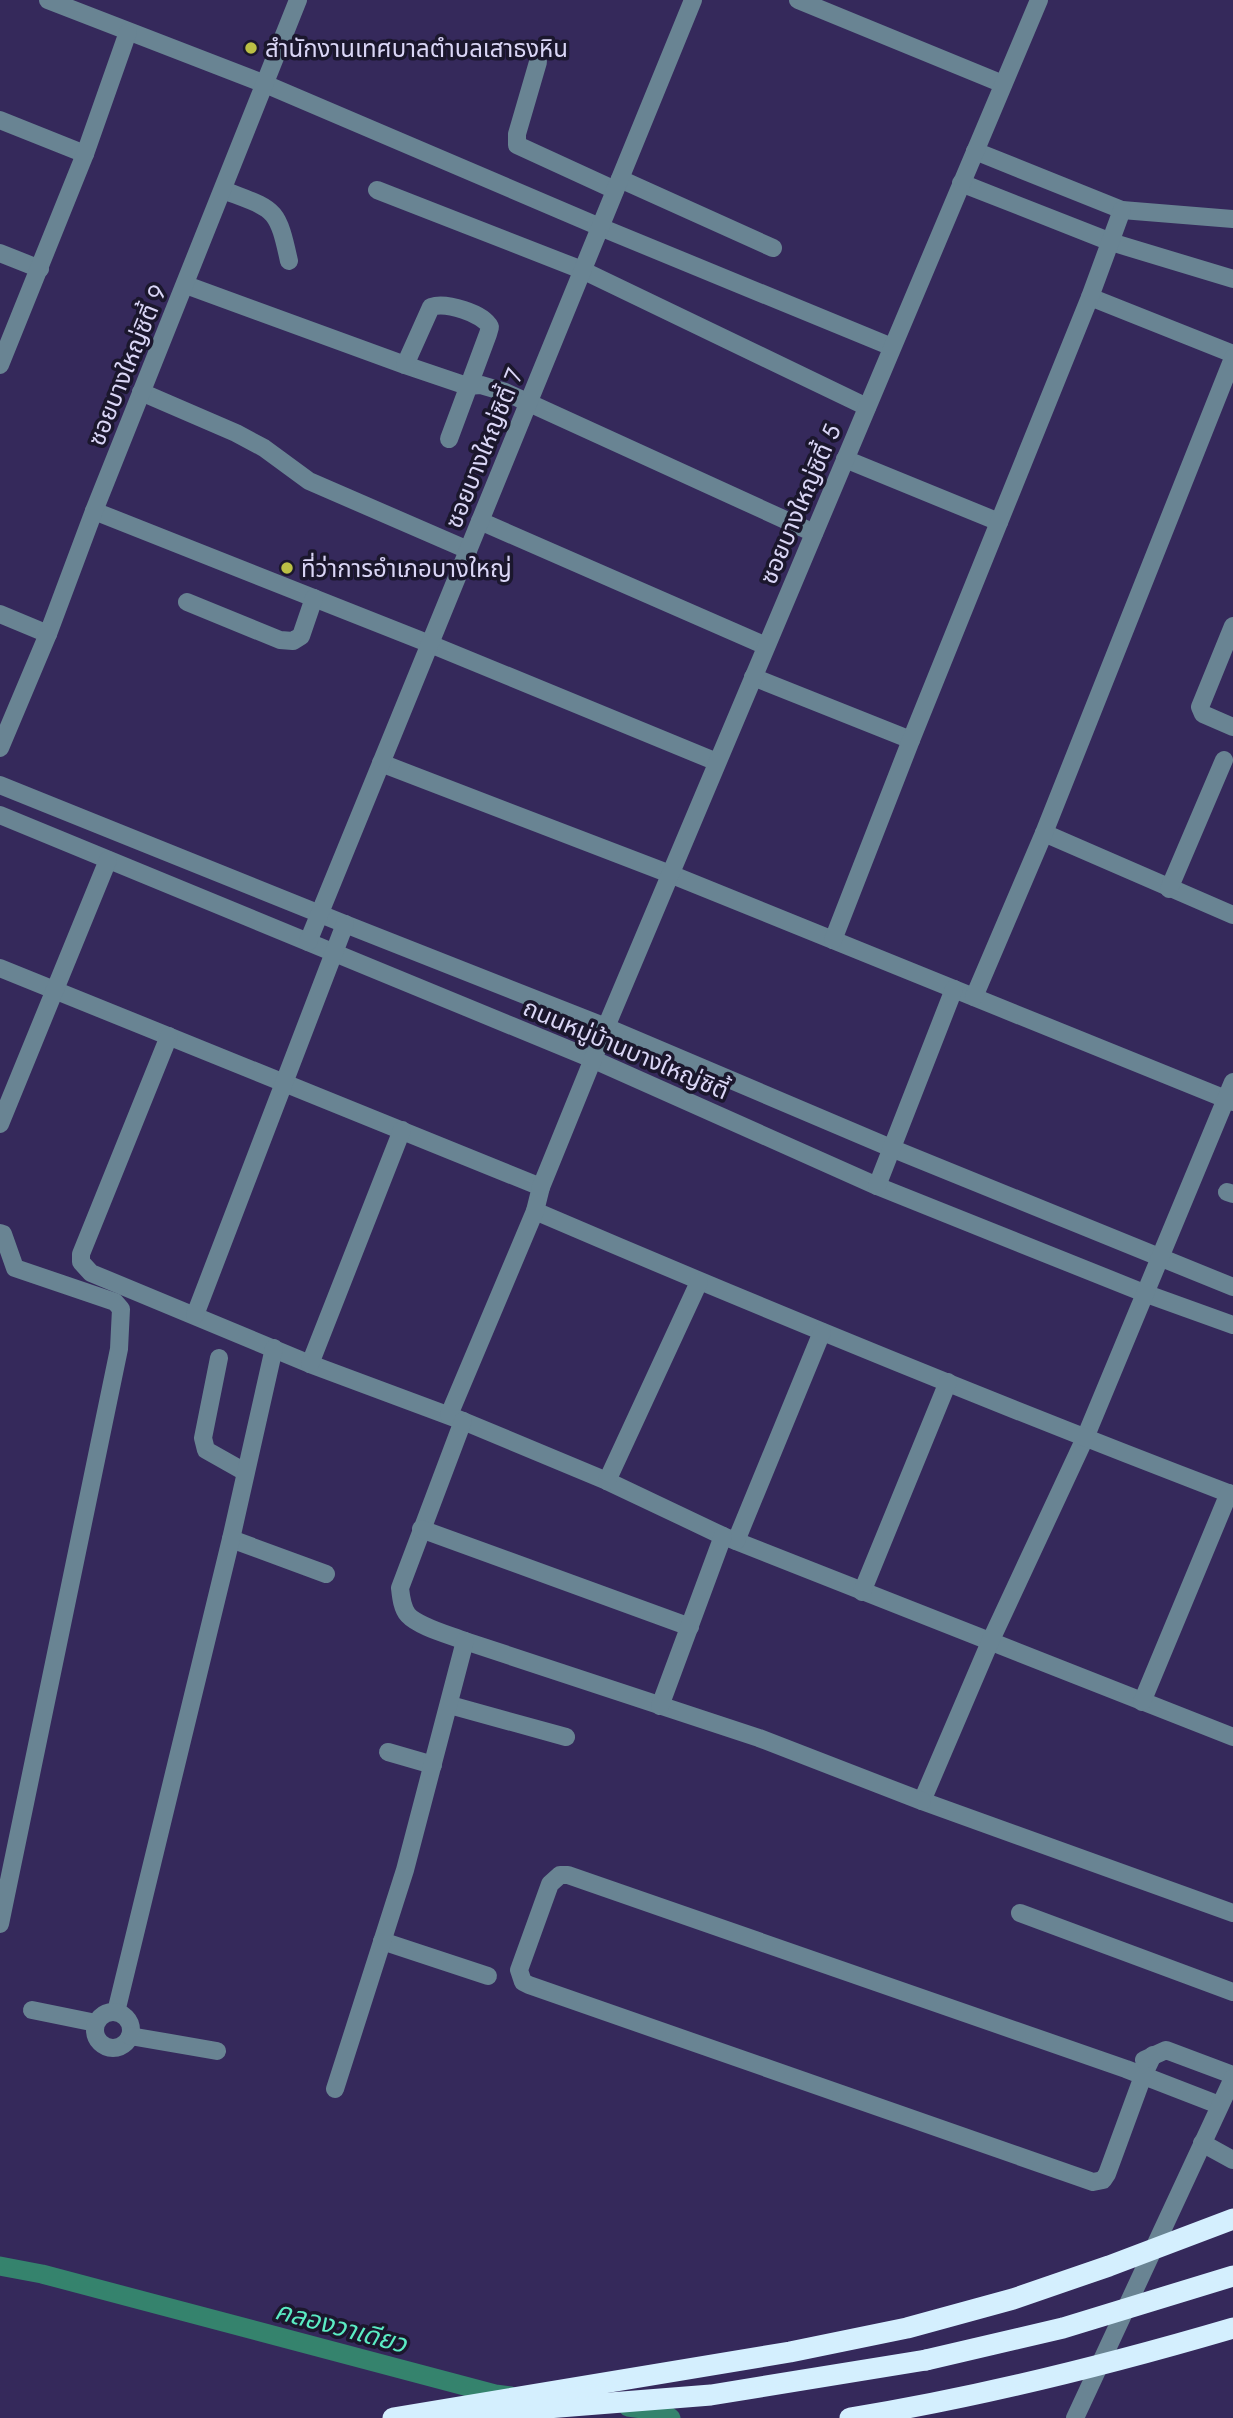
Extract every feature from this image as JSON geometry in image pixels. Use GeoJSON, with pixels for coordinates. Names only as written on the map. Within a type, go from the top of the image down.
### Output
{"type":"FeatureCollection","features":[{"type":"Feature","properties":{"kind":"highway"},"geometry":{"type":"LineString","coordinates":[[393,2418],[778,2354],[907,2328],[1035,2291],[1233,2219]]}},
{"type":"Feature","properties":{"kind":"highway"},"geometry":{"type":"LineString","coordinates":[[415,2418],[711,2395],[855,2373],[1038,2334],[1118,2313],[1233,2276]]}},
{"type":"Feature","properties":{"kind":"highway"},"geometry":{"type":"LineString","coordinates":[[850,2418],[963,2398],[1038,2381],[1127,2359],[1233,2328]]}},
{"type":"Feature","properties":{"kind":"street"},"geometry":{"type":"LineString","coordinates":[[48,0],[265,84],[600,228],[892,347]]}},
{"type":"Feature","properties":{"kind":"street","name":"ซอยบางใหญ่ซิตี้ 9"},"geometry":{"type":"LineString","coordinates":[[0,748],[48,634],[94,511],[298,0]]}},
{"type":"Feature","properties":{"kind":"street","name":"ซอยบางใหญ่ซิตี้ 7"},"geometry":{"type":"LineString","coordinates":[[308,942],[693,0]]}},
{"type":"Feature","properties":{"kind":"street"},"geometry":{"type":"LineString","coordinates":[[798,0],[1003,84]]}},
{"type":"Feature","properties":{"kind":"street","name":"ซอยบางใหญ่ซิตี้ 5"},"geometry":{"type":"LineString","coordinates":[[1039,0],[592,1059],[541,1187],[535,1212],[456,1418],[400,1588],[407,1615],[465,1641],[760,1738],[922,1801],[1233,1913]]}},
{"type":"Feature","properties":{"kind":"street"},"geometry":{"type":"LineString","coordinates":[[0,365],[85,154],[128,32]]}},
{"type":"Feature","properties":{"kind":"street"},"geometry":{"type":"LineString","coordinates":[[538,62],[517,134],[517,145],[773,248]]}},
{"type":"Feature","properties":{"kind":"street"},"geometry":{"type":"LineString","coordinates":[[0,120],[85,154]]}},
{"type":"Feature","properties":{"kind":"street"},"geometry":{"type":"LineString","coordinates":[[975,151],[1122,210],[1233,219]]}},
{"type":"Feature","properties":{"kind":"street"},"geometry":{"type":"LineString","coordinates":[[961,183],[1111,242],[1233,279]]}},
{"type":"Feature","properties":{"kind":"street"},"geometry":{"type":"LineString","coordinates":[[223,190],[263,205],[276,216],[289,261]]}},
{"type":"Feature","properties":{"kind":"street"},"geometry":{"type":"LineString","coordinates":[[377,190],[582,270],[867,407]]}},
{"type":"Feature","properties":{"kind":"street"},"geometry":{"type":"LineString","coordinates":[[833,940],[1090,297],[1122,210]]}},
{"type":"Feature","properties":{"kind":"street"},"geometry":{"type":"LineString","coordinates":[[0,253],[40,269]]}},
{"type":"Feature","properties":{"kind":"street"},"geometry":{"type":"LineString","coordinates":[[186,285],[467,386],[493,387],[814,533]]}},
{"type":"Feature","properties":{"kind":"street"},"geometry":{"type":"LineString","coordinates":[[974,997],[1044,833],[1233,356],[1090,297]]}},
{"type":"Feature","properties":{"kind":"street"},"geometry":{"type":"LineString","coordinates":[[405,365],[431,307],[440,304],[453,306],[487,321],[490,327],[449,439]]}},
{"type":"Feature","properties":{"kind":"street"},"geometry":{"type":"LineString","coordinates":[[141,392],[236,433],[264,448],[309,481],[468,550]]}},
{"type":"Feature","properties":{"kind":"street"},"geometry":{"type":"LineString","coordinates":[[845,460],[999,522]]}},
{"type":"Feature","properties":{"kind":"street"},"geometry":{"type":"LineString","coordinates":[[94,511],[430,643],[717,762]]}},
{"type":"Feature","properties":{"kind":"street"},"geometry":{"type":"LineString","coordinates":[[480,521],[766,646]]}},
{"type":"Feature","properties":{"kind":"street"},"geometry":{"type":"LineString","coordinates":[[187,602],[280,640],[293,641],[301,636],[314,598]]}},
{"type":"Feature","properties":{"kind":"street"},"geometry":{"type":"LineString","coordinates":[[0,614],[48,634]]}},
{"type":"Feature","properties":{"kind":"street"},"geometry":{"type":"LineString","coordinates":[[1233,626],[1200,707],[1203,714],[1233,727]]}},
{"type":"Feature","properties":{"kind":"street"},"geometry":{"type":"LineString","coordinates":[[753,677],[911,740]]}},
{"type":"Feature","properties":{"kind":"street"},"geometry":{"type":"LineString","coordinates":[[1169,889],[1224,761]]}},
{"type":"Feature","properties":{"kind":"street"},"geometry":{"type":"LineString","coordinates":[[381,763],[670,874],[1230,1101]]}},
{"type":"Feature","properties":{"kind":"street","name":"ถนนหมู่บ้านบางใหญ่ซิตี้"},"geometry":{"type":"LineString","coordinates":[[0,785],[606,1027],[891,1148],[1233,1287]]}},
{"type":"Feature","properties":{"kind":"street","name":"ถนนหมู่บ้านบางใหญ่ซิตี้"},"geometry":{"type":"LineString","coordinates":[[0,815],[592,1059],[877,1186],[1144,1293],[1233,1325]]}},
{"type":"Feature","properties":{"kind":"street"},"geometry":{"type":"LineString","coordinates":[[1044,833],[1233,915]]}},
{"type":"Feature","properties":{"kind":"street"},"geometry":{"type":"LineString","coordinates":[[0,1124],[108,860]]}},
{"type":"Feature","properties":{"kind":"street"},"geometry":{"type":"LineString","coordinates":[[195,1315],[345,925]]}},
{"type":"Feature","properties":{"kind":"street"},"geometry":{"type":"LineString","coordinates":[[0,968],[541,1187]]}},
{"type":"Feature","properties":{"kind":"street"},"geometry":{"type":"LineString","coordinates":[[877,1186],[954,989]]}},
{"type":"Feature","properties":{"kind":"street"},"geometry":{"type":"LineString","coordinates":[[169,1036],[81,1254],[81,1262],[91,1273],[310,1364],[456,1418],[607,1481],[730,1538],[862,1592],[1233,1737]]}},
{"type":"Feature","properties":{"kind":"street"},"geometry":{"type":"LineString","coordinates":[[922,1801],[990,1643],[1084,1438],[1158,1258],[1230,1101],[1233,1082]]}},
{"type":"Feature","properties":{"kind":"street"},"geometry":{"type":"LineString","coordinates":[[310,1364],[402,1130]]}},
{"type":"Feature","properties":{"kind":"street"},"geometry":{"type":"LineString","coordinates":[[535,1212],[822,1332],[1231,1494],[1142,1702]]}},
{"type":"Feature","properties":{"kind":"street"},"geometry":{"type":"LineString","coordinates":[[0,1233],[3,1234],[15,1268],[115,1302],[121,1309],[122,1317],[116,1362],[0,1924]]}},
{"type":"Feature","properties":{"kind":"street"},"geometry":{"type":"LineString","coordinates":[[607,1481],[699,1282]]}},
{"type":"Feature","properties":{"kind":"street"},"geometry":{"type":"LineString","coordinates":[[660,1706],[690,1627],[822,1332]]}},
{"type":"Feature","properties":{"kind":"street"},"geometry":{"type":"LineString","coordinates":[[116,2012],[231,1539],[274,1348]]}},
{"type":"Feature","properties":{"kind":"street"},"geometry":{"type":"LineString","coordinates":[[219,1358],[203,1438],[206,1450],[245,1472]]}},
{"type":"Feature","properties":{"kind":"street"},"geometry":{"type":"LineString","coordinates":[[862,1592],[948,1382]]}},
{"type":"Feature","properties":{"kind":"street"},"geometry":{"type":"LineString","coordinates":[[421,1529],[690,1627]]}},
{"type":"Feature","properties":{"kind":"street"},"geometry":{"type":"LineString","coordinates":[[231,1539],[326,1574]]}},
{"type":"Feature","properties":{"kind":"street"},"geometry":{"type":"LineString","coordinates":[[335,2089],[404,1870],[465,1641]]}},
{"type":"Feature","properties":{"kind":"street"},"geometry":{"type":"LineString","coordinates":[[450,1705],[566,1737]]}},
{"type":"Feature","properties":{"kind":"street"},"geometry":{"type":"LineString","coordinates":[[388,1752],[433,1765]]}},
{"type":"Feature","properties":{"kind":"street"},"geometry":{"type":"LineString","coordinates":[[1153,2055],[1143,2076],[1107,2174],[1103,2180],[1093,2182],[529,1985],[523,1982],[519,1970],[550,1884],[560,1875],[568,1875],[1126,2069],[1143,2076],[1219,2105]]}},
{"type":"Feature","properties":{"kind":"street"},"geometry":{"type":"LineString","coordinates":[[1020,1913],[1233,1992]]}},
{"type":"Feature","properties":{"kind":"street"},"geometry":{"type":"LineString","coordinates":[[382,1941],[488,1976]]}},
{"type":"Feature","properties":{"kind":"street"},"geometry":{"type":"LineString","coordinates":[[32,2010],[96,2023]]}},
{"type":"Feature","properties":{"kind":"street"},"geometry":{"type":"LineString","coordinates":[[116,2012],[128,2021],[130,2036],[121,2046],[106,2047],[96,2038],[96,2023],[104,2014],[116,2012]]}},
{"type":"Feature","properties":{"kind":"street"},"geometry":{"type":"LineString","coordinates":[[130,2036],[217,2051]]}},
{"type":"Feature","properties":{"kind":"street"},"geometry":{"type":"LineString","coordinates":[[1075,2418],[1233,2077],[1175,2052],[1162,2051],[1126,2069]]}},
{"type":"Feature","properties":{"kind":"street"},"geometry":{"type":"LineString","coordinates":[[1202,2143],[1233,2160]]}},
{"type":"Feature","properties":{"kind":"waterway","name":"คลองวาเดียว"},"geometry":{"type":"LineString","coordinates":[[0,2266],[42,2274],[511,2396]]}},
{"type":"Feature","properties":{"kind":"waterway","name":"คลองวาเดียว"},"geometry":{"type":"LineString","coordinates":[[628,2407],[663,2412],[671,2418]]}},
{"type":"Feature","properties":{"kind":"place","name":"สำนักงานเทศบาลตำบลเสาธงหิน"},"geometry":{"type":"Point","coordinates":[251,48]}},
{"type":"Feature","properties":{"kind":"place","name":"ที่ว่าการอำเภอบางใหญ่"},"geometry":{"type":"Point","coordinates":[287,568]}}]}
